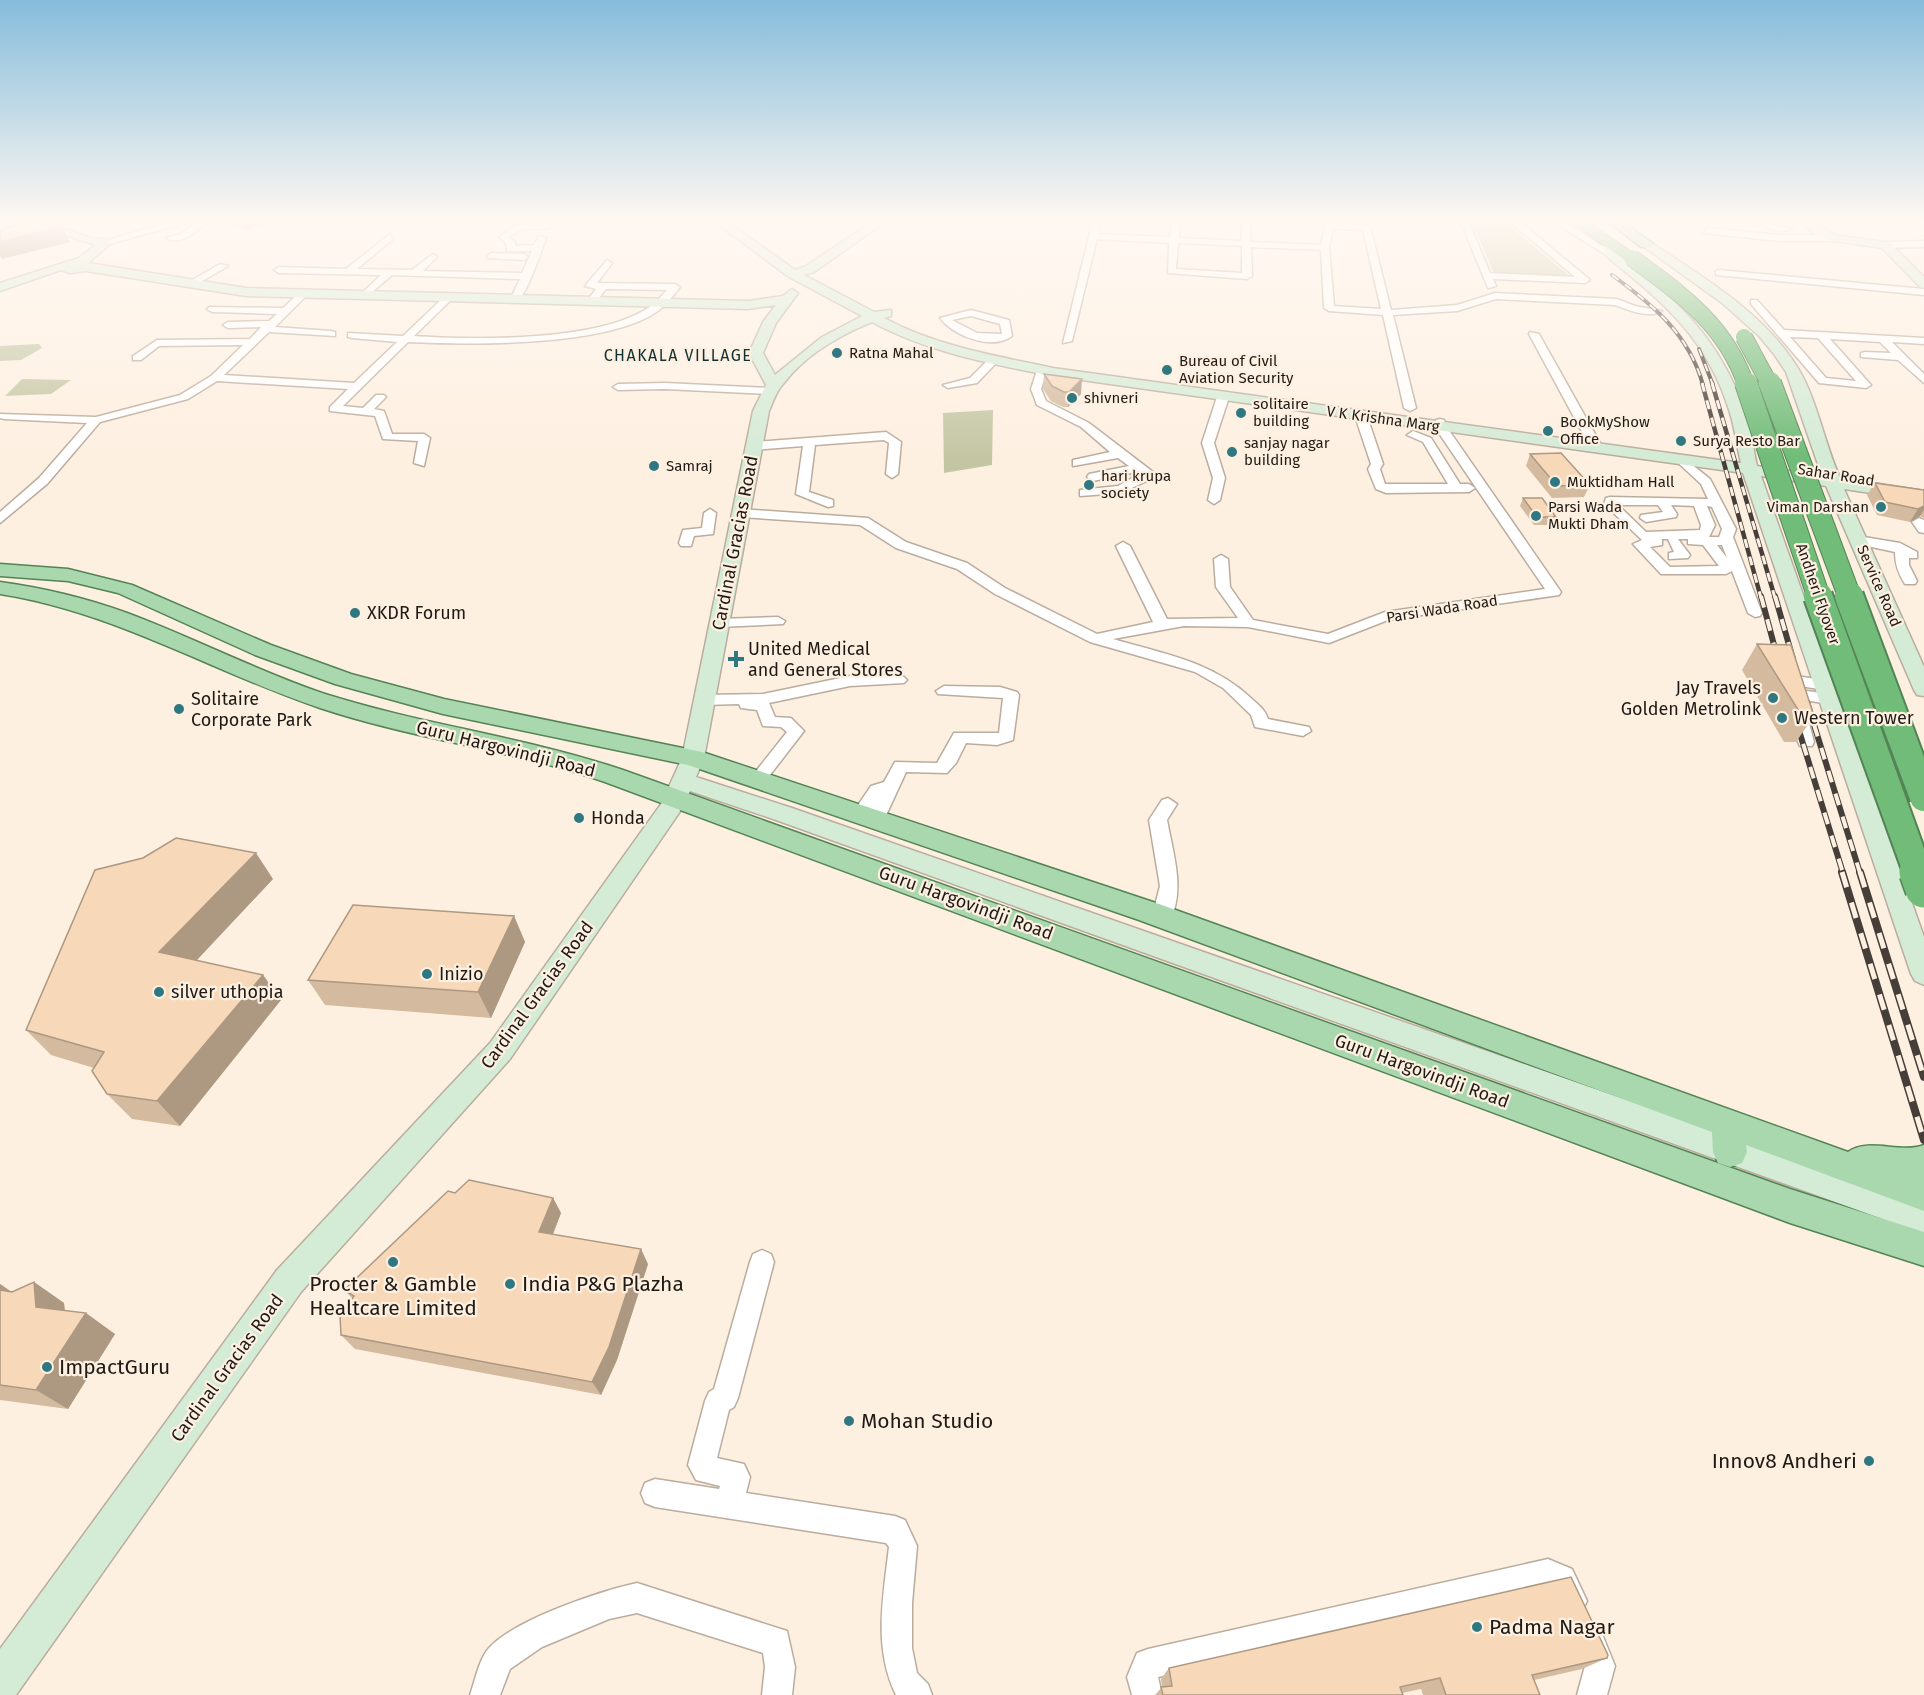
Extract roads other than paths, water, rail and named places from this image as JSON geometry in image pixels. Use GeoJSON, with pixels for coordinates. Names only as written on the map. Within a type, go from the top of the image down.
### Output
{"type":"FeatureCollection","features":[{"type":"Feature","properties":{"kind":"highway","name":"Andheri Flyover"},"geometry":{"type":"LineString","coordinates":[[1689,299],[1728,343],[1738,360],[1822,607],[1924,889]]}},
{"type":"Feature","properties":{"kind":"highway","name":"Andheri Flyover"},"geometry":{"type":"LineString","coordinates":[[1705,299],[1716,306],[1750,344],[1760,362],[1924,797]]}},
{"type":"Feature","properties":{"kind":"main road","name":"Guru Hargovindji Road"},"geometry":{"type":"LineString","coordinates":[[0,570],[68,575],[125,589],[263,650],[343,679],[443,706],[684,779],[1790,1206],[1924,1249]]}},
{"type":"Feature","properties":{"kind":"main road","name":"Guru Hargovindji Road"},"geometry":{"type":"LineString","coordinates":[[0,588],[61,597],[99,610],[309,697],[410,725],[554,757],[684,779],[757,780],[1162,917],[1729,1137],[1824,1157],[1924,1195]]}},
{"type":"Feature","properties":{"kind":"main road"},"geometry":{"type":"LineString","coordinates":[[1824,1157],[1913,1167],[1924,1161]]}},
{"type":"Feature","properties":{"kind":"street"},"geometry":{"type":"LineString","coordinates":[[4,416],[96,420],[184,397],[215,378],[297,299]]}},
{"type":"Feature","properties":{"kind":"street"},"geometry":{"type":"LineString","coordinates":[[420,463],[424,438],[387,437],[380,413],[334,409],[446,299]]}},
{"type":"Feature","properties":{"kind":"street"},"geometry":{"type":"LineString","coordinates":[[484,299],[748,305],[785,300]]}},
{"type":"Feature","properties":{"kind":"street"},"geometry":{"type":"LineString","coordinates":[[352,336],[404,341],[474,343],[569,334],[631,319],[668,302],[669,299]]}},
{"type":"Feature","properties":{"kind":"street","name":"V K Krishna Marg"},"geometry":{"type":"LineString","coordinates":[[850,299],[878,315],[902,333],[994,360],[1042,370],[1361,416],[1594,442],[1749,467]]}},
{"type":"Feature","properties":{"kind":"street"},"geometry":{"type":"LineString","coordinates":[[1067,341],[1078,299]]}},
{"type":"Feature","properties":{"kind":"street"},"geometry":{"type":"LineString","coordinates":[[1328,299],[1329,308],[1387,312],[1429,312],[1487,299]]}},
{"type":"Feature","properties":{"kind":"street"},"geometry":{"type":"LineString","coordinates":[[1384,299],[1410,408]]}},
{"type":"Feature","properties":{"kind":"street"},"geometry":{"type":"LineString","coordinates":[[1559,299],[1617,302],[1633,309],[1657,311]]}},
{"type":"Feature","properties":{"kind":"street"},"geometry":{"type":"LineString","coordinates":[[1668,299],[1709,345],[1738,414],[1749,467],[1924,974]]}},
{"type":"Feature","properties":{"kind":"street"},"geometry":{"type":"LineString","coordinates":[[1728,299],[1771,338],[1793,372],[1831,478]]}},
{"type":"Feature","properties":{"kind":"street"},"geometry":{"type":"LineString","coordinates":[[618,387],[772,389],[756,353],[770,322],[785,300]]}},
{"type":"Feature","properties":{"kind":"street"},"geometry":{"type":"LineString","coordinates":[[1754,302],[1824,382],[1866,385],[1831,339]]}},
{"type":"Feature","properties":{"kind":"street"},"geometry":{"type":"LineString","coordinates":[[212,309],[284,311]]}},
{"type":"Feature","properties":{"kind":"street"},"geometry":{"type":"LineString","coordinates":[[971,313],[1006,324],[1008,333],[1005,338],[964,339],[951,328],[945,318],[971,313]]}},
{"type":"Feature","properties":{"kind":"street","name":"V K Krishna Marg"},"geometry":{"type":"LineString","coordinates":[[878,315],[964,339],[999,354],[1062,367],[1680,459],[1831,478]]}},
{"type":"Feature","properties":{"kind":"street","name":"Cardinal Gracias Road"},"geometry":{"type":"LineString","coordinates":[[0,1683],[289,1281],[500,1051],[684,779],[704,702],[761,411],[772,389],[835,333],[878,315]]}},
{"type":"Feature","properties":{"kind":"street"},"geometry":{"type":"LineString","coordinates":[[1813,321],[1831,339],[1870,387]]}},
{"type":"Feature","properties":{"kind":"street"},"geometry":{"type":"LineString","coordinates":[[228,325],[268,326],[331,334]]}},
{"type":"Feature","properties":{"kind":"street"},"geometry":{"type":"LineString","coordinates":[[1534,334],[1594,442]]}},
{"type":"Feature","properties":{"kind":"street"},"geometry":{"type":"LineString","coordinates":[[1784,336],[1866,341],[1890,351],[1924,381]]}},
{"type":"Feature","properties":{"kind":"street"},"geometry":{"type":"LineString","coordinates":[[1831,339],[1853,354]]}},
{"type":"Feature","properties":{"kind":"street"},"geometry":{"type":"LineString","coordinates":[[1865,355],[1890,351],[1924,341]]}},
{"type":"Feature","properties":{"kind":"street"},"geometry":{"type":"LineString","coordinates":[[137,358],[157,343],[250,342]]}},
{"type":"Feature","properties":{"kind":"street"},"geometry":{"type":"LineString","coordinates":[[948,385],[973,381],[994,360]]}},
{"type":"Feature","properties":{"kind":"street"},"geometry":{"type":"LineString","coordinates":[[1042,370],[1036,389],[1041,403],[1061,416],[1084,425],[1141,472],[1142,478],[1123,488],[1084,493]]}},
{"type":"Feature","properties":{"kind":"street"},"geometry":{"type":"LineString","coordinates":[[215,378],[357,386]]}},
{"type":"Feature","properties":{"kind":"street"},"geometry":{"type":"LineString","coordinates":[[365,412],[380,397]]}},
{"type":"Feature","properties":{"kind":"street"},"geometry":{"type":"LineString","coordinates":[[1214,500],[1219,478],[1208,443],[1222,397]]}},
{"type":"Feature","properties":{"kind":"street"},"geometry":{"type":"LineString","coordinates":[[1361,416],[1377,464],[1374,469],[1380,486],[1386,489],[1482,488]]}},
{"type":"Feature","properties":{"kind":"street"},"geometry":{"type":"LineString","coordinates":[[0,519],[43,482],[96,420]]}},
{"type":"Feature","properties":{"kind":"street","name":"Parsi Wada Road"},"geometry":{"type":"LineString","coordinates":[[1095,639],[1162,624],[1248,623],[1329,639],[1385,616],[1554,592],[1440,424]]}},
{"type":"Feature","properties":{"kind":"street"},"geometry":{"type":"LineString","coordinates":[[1413,435],[1427,440],[1456,488]]}},
{"type":"Feature","properties":{"kind":"street"},"geometry":{"type":"LineString","coordinates":[[754,446],[876,436],[893,438],[892,474]]}},
{"type":"Feature","properties":{"kind":"street"},"geometry":{"type":"LineString","coordinates":[[808,442],[802,494],[828,503]]}},
{"type":"Feature","properties":{"kind":"street"},"geometry":{"type":"LineString","coordinates":[[1077,463],[1119,454]]}},
{"type":"Feature","properties":{"kind":"street"},"geometry":{"type":"LineString","coordinates":[[1680,459],[1706,482],[1729,529],[1727,541],[1755,613]]}},
{"type":"Feature","properties":{"kind":"street"},"geometry":{"type":"LineString","coordinates":[[1093,477],[1141,472]]}},
{"type":"Feature","properties":{"kind":"street","name":"Sahar Road"},"geometry":{"type":"LineString","coordinates":[[1831,478],[1924,489]]}},
{"type":"Feature","properties":{"kind":"street","name":"Sahar Road"},"geometry":{"type":"LineString","coordinates":[[1831,478],[1924,496]]}},
{"type":"Feature","properties":{"kind":"street","name":"Service Road"},"geometry":{"type":"LineString","coordinates":[[1831,478],[1924,690]]}},
{"type":"Feature","properties":{"kind":"street"},"geometry":{"type":"LineString","coordinates":[[1699,502],[1708,525],[1707,532],[1643,536],[1610,504],[1611,501],[1661,500],[1699,502],[1716,503]]}},
{"type":"Feature","properties":{"kind":"street"},"geometry":{"type":"LineString","coordinates":[[1646,518],[1671,514],[1661,500]]}},
{"type":"Feature","properties":{"kind":"street"},"geometry":{"type":"LineString","coordinates":[[708,531],[710,513]]}},
{"type":"Feature","properties":{"kind":"street"},"geometry":{"type":"LineString","coordinates":[[686,543],[688,533],[708,531],[739,521],[863,521],[901,545],[962,567],[1010,596],[1095,639],[1200,669],[1228,685],[1258,713],[1261,723],[1303,731]]}},
{"type":"Feature","properties":{"kind":"street"},"geometry":{"type":"LineString","coordinates":[[1858,540],[1907,552],[1902,566],[1910,581]]}},
{"type":"Feature","properties":{"kind":"street"},"geometry":{"type":"LineString","coordinates":[[1707,541],[1728,568],[1726,570],[1666,570],[1640,544],[1673,541],[1707,541],[1727,541]]}},
{"type":"Feature","properties":{"kind":"street"},"geometry":{"type":"LineString","coordinates":[[1673,541],[1683,555],[1674,556]]}},
{"type":"Feature","properties":{"kind":"street"},"geometry":{"type":"LineString","coordinates":[[1123,546],[1162,624]]}},
{"type":"Feature","properties":{"kind":"street"},"geometry":{"type":"LineString","coordinates":[[1221,559],[1223,587],[1248,623]]}},
{"type":"Feature","properties":{"kind":"street"},"geometry":{"type":"LineString","coordinates":[[719,623],[778,621]]}},
{"type":"Feature","properties":{"kind":"street"},"geometry":{"type":"LineString","coordinates":[[704,702],[764,699],[850,681],[899,680]]}},
{"type":"Feature","properties":{"kind":"street"},"geometry":{"type":"LineString","coordinates":[[1806,742],[1788,682],[1827,692]]}},
{"type":"Feature","properties":{"kind":"street"},"geometry":{"type":"LineString","coordinates":[[869,817],[877,790],[889,786],[903,765],[944,768],[957,740],[963,736],[997,740],[1007,736],[1011,695],[1000,692],[944,690]]}},
{"type":"Feature","properties":{"kind":"street"},"geometry":{"type":"LineString","coordinates":[[704,702],[763,706],[769,722],[785,722],[794,727],[796,731],[757,780]]}},
{"type":"Feature","properties":{"kind":"street"},"geometry":{"type":"LineString","coordinates":[[684,779],[1729,1137],[1924,1219]]}},
{"type":"Feature","properties":{"kind":"street"},"geometry":{"type":"LineString","coordinates":[[1162,917],[1169,886],[1158,820],[1168,804]]}},
{"type":"Feature","properties":{"kind":"street"},"geometry":{"type":"LineString","coordinates":[[729,1504],[736,1477],[734,1474],[706,1470],[702,1465],[718,1401],[725,1398],[762,1262]]}},
{"type":"Feature","properties":{"kind":"street"},"geometry":{"type":"LineString","coordinates":[[655,1493],[895,1530],[903,1546],[895,1653],[908,1689],[917,1695]]}},
{"type":"Feature","properties":{"kind":"street"},"geometry":{"type":"LineString","coordinates":[[1147,1695],[1142,1677],[1148,1665],[1548,1574],[1562,1579],[1600,1666],[1592,1695]]}},
{"type":"Feature","properties":{"kind":"street"},"geometry":{"type":"LineString","coordinates":[[484,1695],[499,1659],[531,1636],[609,1604],[637,1598],[776,1642],[780,1667],[777,1695]]}},
{"type":"Feature","properties":{"kind":"railway"},"geometry":{"type":"LineString","coordinates":[[1643,299],[1668,322],[1679,336],[1697,367],[1703,385]]}},
{"type":"Feature","properties":{"kind":"railway"},"geometry":{"type":"LineString","coordinates":[[1699,349],[1713,385]]}},
{"type":"Feature","properties":{"kind":"railway"},"geometry":{"type":"LineString","coordinates":[[1702,383],[1761,598]]}},
{"type":"Feature","properties":{"kind":"railway"},"geometry":{"type":"LineString","coordinates":[[1712,383],[1775,598]]}},
{"type":"Feature","properties":{"kind":"railway"},"geometry":{"type":"LineString","coordinates":[[1761,596],[1778,660]]}},
{"type":"Feature","properties":{"kind":"railway"},"geometry":{"type":"LineString","coordinates":[[1775,596],[1793,659]]}},
{"type":"Feature","properties":{"kind":"railway"},"geometry":{"type":"LineString","coordinates":[[1807,702],[1860,873]]}},
{"type":"Feature","properties":{"kind":"railway"},"geometry":{"type":"LineString","coordinates":[[1796,721],[1843,873]]}},
{"type":"Feature","properties":{"kind":"railway"},"geometry":{"type":"LineString","coordinates":[[1842,872],[1924,1140]]}},
{"type":"Feature","properties":{"kind":"railway"},"geometry":{"type":"LineString","coordinates":[[1860,872],[1924,1077]]}},
{"type":"Feature","properties":{"kind":"place","name":"Ratna Mahal"},"geometry":{"type":"Point","coordinates":[837,353]}},
{"type":"Feature","properties":{"kind":"place","name":"Bureau of Civil Aviation Security"},"geometry":{"type":"Point","coordinates":[1167,370]}},
{"type":"Feature","properties":{"kind":"place","name":"shivneri"},"geometry":{"type":"Point","coordinates":[1072,398]}},
{"type":"Feature","properties":{"kind":"place","name":"solitaire building"},"geometry":{"type":"Point","coordinates":[1241,413]}},
{"type":"Feature","properties":{"kind":"place","name":"BookMyShow Office"},"geometry":{"type":"Point","coordinates":[1548,431]}},
{"type":"Feature","properties":{"kind":"place","name":"Surya Resto Bar"},"geometry":{"type":"Point","coordinates":[1681,441]}},
{"type":"Feature","properties":{"kind":"place","name":"sanjay nagar building"},"geometry":{"type":"Point","coordinates":[1232,452]}},
{"type":"Feature","properties":{"kind":"place","name":"Samraj"},"geometry":{"type":"Point","coordinates":[654,466]}},
{"type":"Feature","properties":{"kind":"place","name":"Muktidham Hall"},"geometry":{"type":"Point","coordinates":[1555,482]}},
{"type":"Feature","properties":{"kind":"place","name":"hari krupa society"},"geometry":{"type":"Point","coordinates":[1089,485]}},
{"type":"Feature","properties":{"kind":"place","name":"Viman Darshan"},"geometry":{"type":"Point","coordinates":[1881,507]}},
{"type":"Feature","properties":{"kind":"place","name":"Parsi Wada Mukti Dham"},"geometry":{"type":"Point","coordinates":[1536,516]}},
{"type":"Feature","properties":{"kind":"place","name":"XKDR Forum"},"geometry":{"type":"Point","coordinates":[355,613]}},
{"type":"Feature","properties":{"kind":"place","name":"United Medical and General Stores"},"geometry":{"type":"Point","coordinates":[736,659]}},
{"type":"Feature","properties":{"kind":"place","name":"Jay Travels Golden Metrolink"},"geometry":{"type":"Point","coordinates":[1773,698]}},
{"type":"Feature","properties":{"kind":"place","name":"Solitaire Corporate Park"},"geometry":{"type":"Point","coordinates":[179,709]}},
{"type":"Feature","properties":{"kind":"place","name":"Western Tower"},"geometry":{"type":"Point","coordinates":[1782,718]}},
{"type":"Feature","properties":{"kind":"place","name":"Honda"},"geometry":{"type":"Point","coordinates":[579,818]}},
{"type":"Feature","properties":{"kind":"place","name":"Inizio"},"geometry":{"type":"Point","coordinates":[427,974]}},
{"type":"Feature","properties":{"kind":"place","name":"silver uthopia"},"geometry":{"type":"Point","coordinates":[159,992]}},
{"type":"Feature","properties":{"kind":"place","name":"Procter & Gamble Healtcare Limited"},"geometry":{"type":"Point","coordinates":[393,1262]}},
{"type":"Feature","properties":{"kind":"place","name":"India P&G Plazha"},"geometry":{"type":"Point","coordinates":[510,1284]}},
{"type":"Feature","properties":{"kind":"place","name":"ImpactGuru"},"geometry":{"type":"Point","coordinates":[47,1367]}},
{"type":"Feature","properties":{"kind":"place","name":"Mohan Studio"},"geometry":{"type":"Point","coordinates":[849,1421]}},
{"type":"Feature","properties":{"kind":"place","name":"Innov8 Andheri"},"geometry":{"type":"Point","coordinates":[1869,1461]}},
{"type":"Feature","properties":{"kind":"place","name":"Padma Nagar"},"geometry":{"type":"Point","coordinates":[1477,1627]}},
{"type":"Feature","properties":{"kind":"district","name":"CHAKALA VILLAGE"},"geometry":{"type":"Point","coordinates":[678,355]}}]}
